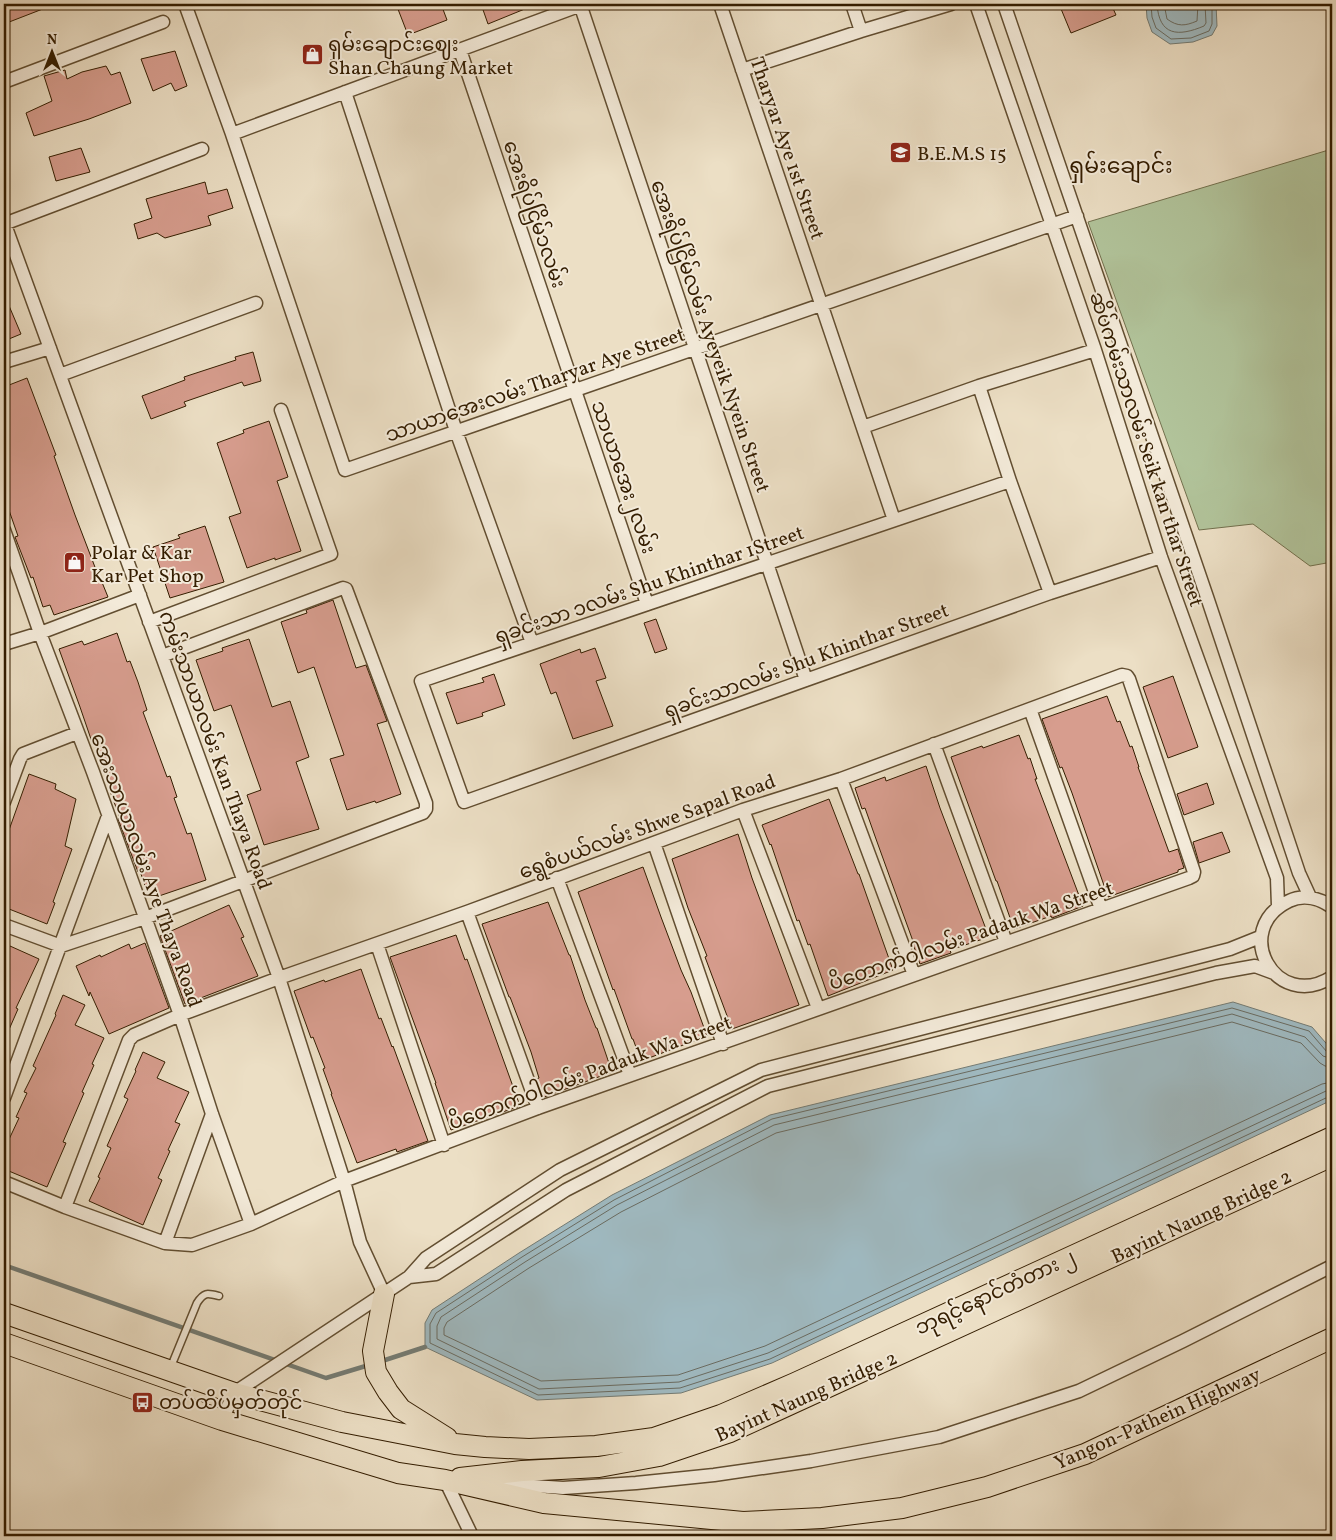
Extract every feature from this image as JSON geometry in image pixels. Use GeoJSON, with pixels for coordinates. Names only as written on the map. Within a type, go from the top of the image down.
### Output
{"type":"FeatureCollection","features":[{"type":"Feature","properties":{"kind":"main road","name":"ဘုရင့်နောင်တံတား ၂"},"geometry":{"type":"LineString","coordinates":[[656,1447],[721,1414],[795,1383],[1332,1137]]}},
{"type":"Feature","properties":{"kind":"main road","name":"Bayint Naung Bridge 2"},"geometry":{"type":"LineString","coordinates":[[656,1447],[730,1432],[1332,1156]]}},
{"type":"Feature","properties":{"kind":"main road"},"geometry":{"type":"LineString","coordinates":[[384,1294],[373,1351],[376,1372],[401,1409],[455,1444]]}},
{"type":"Feature","properties":{"kind":"main road"},"geometry":{"type":"LineString","coordinates":[[4,1313],[234,1393],[342,1422],[455,1444],[529,1449],[596,1446],[656,1447]]}},
{"type":"Feature","properties":{"kind":"main road","name":"Yangon-Pathein Highway"},"geometry":{"type":"LineString","coordinates":[[4,1343],[222,1420],[398,1473],[445,1480],[544,1503],[743,1522],[822,1518],[902,1508],[987,1487],[1084,1454],[1332,1338]]}},
{"type":"Feature","properties":{"kind":"main road","name":"Yangon-Pathein Highway"},"geometry":{"type":"LineString","coordinates":[[445,1480],[522,1471],[599,1467],[656,1447]]}},
{"type":"Feature","properties":{"kind":"street"},"geometry":{"type":"LineString","coordinates":[[185,4],[232,134],[580,5]]}},
{"type":"Feature","properties":{"kind":"street","name":"Tharyar Aye 1st Street"},"geometry":{"type":"LineString","coordinates":[[720,4],[894,520]]}},
{"type":"Feature","properties":{"kind":"street"},"geometry":{"type":"LineString","coordinates":[[852,4],[861,31]]}},
{"type":"Feature","properties":{"kind":"street"},"geometry":{"type":"LineString","coordinates":[[742,70],[951,4]]}},
{"type":"Feature","properties":{"kind":"street","name":"ဆိပ်ကမ်းသာလမ်း Seik kan thar Street"},"geometry":{"type":"LineString","coordinates":[[976,4],[1095,350],[1161,557],[1277,878],[1278,906]]}},
{"type":"Feature","properties":{"kind":"street","name":"ဆိပ်ကမ်းသာလမ်း Seik kan thar Street"},"geometry":{"type":"LineString","coordinates":[[1004,4],[1207,597],[1299,873],[1310,897]]}},
{"type":"Feature","properties":{"kind":"street","name":"အေးရိပ်ငြိမ်လမ်း Ayeyeik Nyein Street"},"geometry":{"type":"LineString","coordinates":[[580,5],[806,680]]}},
{"type":"Feature","properties":{"kind":"street"},"geometry":{"type":"LineString","coordinates":[[4,82],[163,22]]}},
{"type":"Feature","properties":{"kind":"street","name":"အေးရိပ်ငြိမ်၁လမ်း"},"geometry":{"type":"LineString","coordinates":[[460,50],[575,390]]}},
{"type":"Feature","properties":{"kind":"street"},"geometry":{"type":"LineString","coordinates":[[345,92],[456,431],[532,643]]}},
{"type":"Feature","properties":{"kind":"street","name":"သာယာအေးလမ်း Tharyar Aye Street"},"geometry":{"type":"LineString","coordinates":[[232,134],[345,470],[821,305]]}},
{"type":"Feature","properties":{"kind":"street"},"geometry":{"type":"LineString","coordinates":[[4,223],[202,149]]}},
{"type":"Feature","properties":{"kind":"street"},"geometry":{"type":"LineString","coordinates":[[821,305],[1077,216]]}},
{"type":"Feature","properties":{"kind":"street","name":"ကမ်းသာယာလမ်း Kan Thaya Road"},"geometry":{"type":"LineString","coordinates":[[4,223],[9,250],[50,348],[279,978],[344,1181],[360,1242],[384,1294]]}},
{"type":"Feature","properties":{"kind":"street"},"geometry":{"type":"LineString","coordinates":[[60,376],[256,303]]}},
{"type":"Feature","properties":{"kind":"street"},"geometry":{"type":"LineString","coordinates":[[4,362],[50,348]]}},
{"type":"Feature","properties":{"kind":"street"},"geometry":{"type":"LineString","coordinates":[[863,427],[980,386],[1095,350]]}},
{"type":"Feature","properties":{"kind":"street"},"geometry":{"type":"LineString","coordinates":[[980,386],[1010,481],[1050,594]]}},
{"type":"Feature","properties":{"kind":"street","name":"သာယာအေး၂လမ်း"},"geometry":{"type":"LineString","coordinates":[[575,390],[647,604]]}},
{"type":"Feature","properties":{"kind":"street"},"geometry":{"type":"LineString","coordinates":[[149,622],[331,554],[281,410]]}},
{"type":"Feature","properties":{"kind":"street","name":"ရှခင်းသာ ၁လမ်း Shu Khinthar 1Street"},"geometry":{"type":"LineString","coordinates":[[464,802],[421,681],[1010,481]]}},
{"type":"Feature","properties":{"kind":"street","name":"အေးသာယာလမ်း Aye Thaya Road"},"geometry":{"type":"LineString","coordinates":[[4,530],[180,1015],[212,1114],[251,1224]]}},
{"type":"Feature","properties":{"kind":"street","name":"ရှခင်းသာလမ်း Shu Khinthar Street"},"geometry":{"type":"LineString","coordinates":[[464,802],[1050,594],[1161,557]]}},
{"type":"Feature","properties":{"kind":"street"},"geometry":{"type":"LineString","coordinates":[[4,925],[61,946],[145,918],[423,813],[426,809],[426,803],[346,589],[343,588],[162,656]]}},
{"type":"Feature","properties":{"kind":"street"},"geometry":{"type":"LineString","coordinates":[[4,644],[40,633],[140,595]]}},
{"type":"Feature","properties":{"kind":"street","name":"ရွေစံပယ်လမ်း Shwe Sapal Road"},"geometry":{"type":"LineString","coordinates":[[65,1207],[129,1040],[134,1035],[180,1015],[279,978],[467,912],[743,810],[841,779],[1122,675],[1130,679],[1194,872],[1193,876]]}},
{"type":"Feature","properties":{"kind":"street"},"geometry":{"type":"LineString","coordinates":[[1030,709],[1101,909]]}},
{"type":"Feature","properties":{"kind":"street"},"geometry":{"type":"LineString","coordinates":[[4,802],[23,754],[77,733]]}},
{"type":"Feature","properties":{"kind":"street"},"geometry":{"type":"LineString","coordinates":[[934,744],[1006,942]]}},
{"type":"Feature","properties":{"kind":"street"},"geometry":{"type":"LineString","coordinates":[[841,779],[914,975]]}},
{"type":"Feature","properties":{"kind":"street"},"geometry":{"type":"LineString","coordinates":[[743,810],[818,1008]]}},
{"type":"Feature","properties":{"kind":"street"},"geometry":{"type":"LineString","coordinates":[[4,1098],[108,816]]}},
{"type":"Feature","properties":{"kind":"street"},"geometry":{"type":"LineString","coordinates":[[654,843],[723,1044]]}},
{"type":"Feature","properties":{"kind":"street","name":"ပိတောက်ဝါလမ်း Padauk Wa Street"},"geometry":{"type":"LineString","coordinates":[[4,1182],[165,1244],[192,1245],[251,1224],[344,1181],[444,1145],[538,1108],[1193,876]]}},
{"type":"Feature","properties":{"kind":"street"},"geometry":{"type":"LineString","coordinates":[[557,878],[630,1075]]}},
{"type":"Feature","properties":{"kind":"street"},"geometry":{"type":"LineString","coordinates":[[1332,907],[1324,901],[1310,897],[1294,899],[1278,906],[1268,916],[1260,937],[1263,956],[1274,973],[1280,978],[1294,985],[1310,986],[1324,982],[1332,977]]}},
{"type":"Feature","properties":{"kind":"street"},"geometry":{"type":"LineString","coordinates":[[467,912],[538,1108]]}},
{"type":"Feature","properties":{"kind":"street"},"geometry":{"type":"LineString","coordinates":[[222,1420],[234,1393],[384,1294],[409,1276],[426,1258],[560,1170],[761,1070],[1230,949],[1260,937]]}},
{"type":"Feature","properties":{"kind":"street"},"geometry":{"type":"LineString","coordinates":[[377,944],[444,1145]]}},
{"type":"Feature","properties":{"kind":"street"},"geometry":{"type":"LineString","coordinates":[[409,1276],[436,1274],[566,1190],[768,1086],[1216,973],[1255,966],[1274,973]]}},
{"type":"Feature","properties":{"kind":"street"},"geometry":{"type":"LineString","coordinates":[[165,1244],[212,1114]]}},
{"type":"Feature","properties":{"kind":"street"},"geometry":{"type":"LineString","coordinates":[[472,1536],[445,1480],[563,1488],[636,1483],[714,1476],[811,1461],[939,1437],[1079,1391],[1332,1266]]}},
{"type":"Feature","properties":{"kind":"lane"},"geometry":{"type":"LineString","coordinates":[[170,1371],[201,1296],[208,1294],[218,1296]]}},
{"type":"Feature","properties":{"kind":"green space"},"geometry":{"type":"Polygon","coordinates":[[[1332,149],[1332,562],[1310,566],[1253,524],[1199,530],[1088,222],[1332,149]]]}},
{"type":"Feature","properties":{"kind":"water"},"geometry":{"type":"Polygon","coordinates":[[[1146,4],[1216,4],[1217,26],[1212,35],[1193,42],[1170,44],[1152,32],[1147,18],[1146,4]]]}},
{"type":"Feature","properties":{"kind":"water"},"geometry":{"type":"Polygon","coordinates":[[[1253,4],[1314,4],[1298,8],[1279,5],[1265,9],[1253,4]]]}},
{"type":"Feature","properties":{"kind":"water"},"geometry":{"type":"Polygon","coordinates":[[[1233,1002],[1312,1027],[1332,1050],[1332,1100],[772,1363],[681,1393],[537,1400],[425,1347],[425,1323],[432,1310],[612,1195],[770,1115],[1233,1002]]]}},
{"type":"Feature","properties":{"kind":"building"},"geometry":{"type":"Polygon","coordinates":[[[15,4],[53,5],[4,24],[4,8],[15,4]]]}},
{"type":"Feature","properties":{"kind":"building"},"geometry":{"type":"Polygon","coordinates":[[[396,4],[441,4],[447,20],[408,35],[396,4]]]}},
{"type":"Feature","properties":{"kind":"building"},"geometry":{"type":"Polygon","coordinates":[[[481,4],[537,4],[488,24],[481,4]]]}},
{"type":"Feature","properties":{"kind":"building"},"geometry":{"type":"Polygon","coordinates":[[[1059,4],[1111,4],[1116,15],[1071,33],[1059,4]]]}},
{"type":"Feature","properties":{"kind":"building"},"geometry":{"type":"Polygon","coordinates":[[[175,51],[187,86],[175,91],[171,83],[153,91],[141,59],[175,51]]]}},
{"type":"Feature","properties":{"kind":"building"},"geometry":{"type":"Polygon","coordinates":[[[106,66],[111,75],[120,72],[131,103],[89,119],[34,136],[26,113],[52,101],[44,76],[65,70],[67,79],[82,72],[106,66]]]}},
{"type":"Feature","properties":{"kind":"building"},"geometry":{"type":"Polygon","coordinates":[[[81,148],[90,172],[56,181],[49,157],[81,148]]]}},
{"type":"Feature","properties":{"kind":"building"},"geometry":{"type":"Polygon","coordinates":[[[205,182],[208,194],[227,189],[233,208],[208,216],[211,225],[165,238],[157,233],[138,239],[134,224],[152,218],[146,199],[205,182]]]}},
{"type":"Feature","properties":{"kind":"building"},"geometry":{"type":"Polygon","coordinates":[[[4,294],[21,334],[4,341],[4,294]]]}},
{"type":"Feature","properties":{"kind":"building"},"geometry":{"type":"Polygon","coordinates":[[[253,352],[261,381],[244,386],[242,382],[184,402],[186,406],[151,419],[142,396],[185,380],[184,377],[236,360],[235,357],[253,352]]]}},
{"type":"Feature","properties":{"kind":"building"},"geometry":{"type":"Polygon","coordinates":[[[27,378],[56,455],[54,456],[75,515],[108,597],[54,615],[50,605],[43,607],[33,577],[31,578],[15,537],[18,536],[4,496],[4,387],[27,378]]]}},
{"type":"Feature","properties":{"kind":"building"},"geometry":{"type":"Polygon","coordinates":[[[269,421],[288,477],[277,481],[301,551],[247,568],[229,517],[241,513],[217,443],[244,433],[243,430],[269,421]]]}},
{"type":"Feature","properties":{"kind":"building"},"geometry":{"type":"Polygon","coordinates":[[[205,526],[224,582],[170,598],[153,547],[180,538],[178,535],[205,526]]]}},
{"type":"Feature","properties":{"kind":"building"},"geometry":{"type":"Polygon","coordinates":[[[333,600],[356,668],[366,665],[387,721],[377,724],[401,794],[376,803],[375,801],[347,810],[330,759],[344,755],[314,667],[298,673],[281,622],[307,613],[306,610],[333,600]]]}},
{"type":"Feature","properties":{"kind":"building"},"geometry":{"type":"Polygon","coordinates":[[[656,619],[667,649],[655,653],[644,623],[656,619]]]}},
{"type":"Feature","properties":{"kind":"building"},"geometry":{"type":"Polygon","coordinates":[[[117,633],[127,662],[130,661],[138,682],[147,710],[143,712],[167,777],[170,776],[177,797],[174,798],[187,834],[191,833],[206,880],[156,897],[153,886],[146,889],[140,871],[138,872],[118,819],[120,818],[110,791],[112,790],[95,744],[93,745],[59,649],[82,641],[84,645],[117,633]]]}},
{"type":"Feature","properties":{"kind":"building"},"geometry":{"type":"Polygon","coordinates":[[[249,639],[272,707],[290,701],[309,757],[296,762],[319,829],[264,845],[247,795],[261,790],[231,705],[214,711],[196,660],[223,651],[222,648],[249,639]]]}},
{"type":"Feature","properties":{"kind":"building"},"geometry":{"type":"Polygon","coordinates":[[[595,648],[606,678],[596,681],[613,726],[573,739],[556,692],[551,694],[540,664],[580,649],[581,653],[595,648]]]}},
{"type":"Feature","properties":{"kind":"building"},"geometry":{"type":"Polygon","coordinates":[[[494,674],[505,705],[482,713],[483,716],[457,724],[446,693],[484,682],[482,678],[494,674]]]}},
{"type":"Feature","properties":{"kind":"building"},"geometry":{"type":"Polygon","coordinates":[[[1173,676],[1198,747],[1168,758],[1143,687],[1173,676]]]}},
{"type":"Feature","properties":{"kind":"building"},"geometry":{"type":"Polygon","coordinates":[[[1107,696],[1117,722],[1120,721],[1130,747],[1132,746],[1169,852],[1178,849],[1184,868],[1178,870],[1178,872],[1108,897],[1072,793],[1062,767],[1060,768],[1042,719],[1107,696]]]}},
{"type":"Feature","properties":{"kind":"building"},"geometry":{"type":"Polygon","coordinates":[[[1019,735],[1028,759],[1030,758],[1037,779],[1035,779],[1083,906],[1052,918],[1051,916],[1014,929],[951,757],[1019,735]]]}},
{"type":"Feature","properties":{"kind":"building"},"geometry":{"type":"Polygon","coordinates":[[[926,766],[989,937],[950,950],[951,953],[920,964],[865,808],[862,809],[855,788],[885,777],[886,781],[926,766]]]}},
{"type":"Feature","properties":{"kind":"building"},"geometry":{"type":"Polygon","coordinates":[[[29,774],[56,784],[55,789],[76,799],[65,846],[72,849],[47,924],[4,907],[4,844],[29,774]]]}},
{"type":"Feature","properties":{"kind":"building"},"geometry":{"type":"Polygon","coordinates":[[[1207,783],[1214,804],[1184,815],[1177,794],[1207,783]]]}},
{"type":"Feature","properties":{"kind":"building"},"geometry":{"type":"Polygon","coordinates":[[[829,799],[859,874],[893,970],[828,996],[810,944],[808,945],[799,920],[797,921],[771,844],[762,825],[829,799]]]}},
{"type":"Feature","properties":{"kind":"building"},"geometry":{"type":"Polygon","coordinates":[[[1222,832],[1230,852],[1199,863],[1193,842],[1222,832]]]}},
{"type":"Feature","properties":{"kind":"building"},"geometry":{"type":"Polygon","coordinates":[[[738,834],[752,878],[799,1005],[732,1029],[672,859],[738,834]]]}},
{"type":"Feature","properties":{"kind":"building"},"geometry":{"type":"Polygon","coordinates":[[[643,867],[707,1036],[641,1061],[578,892],[643,867]]]}},
{"type":"Feature","properties":{"kind":"building"},"geometry":{"type":"Polygon","coordinates":[[[548,902],[570,955],[612,1072],[544,1097],[537,1079],[539,1078],[531,1052],[482,924],[548,902]]]}},
{"type":"Feature","properties":{"kind":"building"},"geometry":{"type":"Polygon","coordinates":[[[229,905],[244,937],[241,938],[258,976],[185,1004],[160,936],[229,905]]]}},
{"type":"Feature","properties":{"kind":"building"},"geometry":{"type":"Polygon","coordinates":[[[456,935],[465,960],[467,959],[520,1106],[451,1130],[390,957],[456,935]]]}},
{"type":"Feature","properties":{"kind":"building"},"geometry":{"type":"Polygon","coordinates":[[[145,943],[169,1008],[109,1034],[76,966],[129,944],[131,949],[145,943]]]}},
{"type":"Feature","properties":{"kind":"building"},"geometry":{"type":"Polygon","coordinates":[[[10,946],[39,959],[16,1008],[18,1009],[4,1041],[4,961],[10,946]]]}},
{"type":"Feature","properties":{"kind":"building"},"geometry":{"type":"Polygon","coordinates":[[[361,969],[379,1019],[381,1018],[393,1046],[428,1141],[397,1152],[396,1149],[357,1163],[331,1094],[323,1069],[325,1068],[313,1037],[311,1038],[294,991],[361,969]]]}},
{"type":"Feature","properties":{"kind":"building"},"geometry":{"type":"Polygon","coordinates":[[[63,995],[85,1005],[75,1025],[104,1038],[92,1064],[94,1065],[82,1092],[84,1093],[63,1142],[66,1143],[47,1187],[4,1169],[4,1150],[19,1118],[16,1117],[27,1093],[24,1092],[36,1068],[33,1066],[63,995]]]}},
{"type":"Feature","properties":{"kind":"building"},"geometry":{"type":"Polygon","coordinates":[[[143,1052],[165,1062],[157,1078],[189,1092],[175,1122],[180,1124],[158,1178],[162,1180],[143,1225],[89,1201],[111,1148],[107,1146],[128,1099],[124,1097],[143,1052]]]}},
{"type":"Feature","properties":{"kind":"waterway"},"geometry":{"type":"LineString","coordinates":[[4,1265],[326,1378],[369,1365]]}},
{"type":"Feature","properties":{"kind":"waterway"},"geometry":{"type":"LineString","coordinates":[[379,1362],[425,1347]]}},
{"type":"Feature","properties":{"kind":"place","name":"ရှမ်းချောင်းဈေး Shan Chaung Market"},"geometry":{"type":"Point","coordinates":[312,55]}},
{"type":"Feature","properties":{"kind":"place","name":"B.E.M.S 15"},"geometry":{"type":"Point","coordinates":[901,153]}},
{"type":"Feature","properties":{"kind":"place","name":"Polar & Kar Kar Pet Shop"},"geometry":{"type":"Point","coordinates":[75,563]}},
{"type":"Feature","properties":{"kind":"place","name":"တပ်ထိပ်မှတ်တိုင်"},"geometry":{"type":"Point","coordinates":[143,1402]}},
{"type":"Feature","properties":{"kind":"district","name":"ရှမ်းချောင်း"},"geometry":{"type":"Point","coordinates":[1121,165]}}]}
